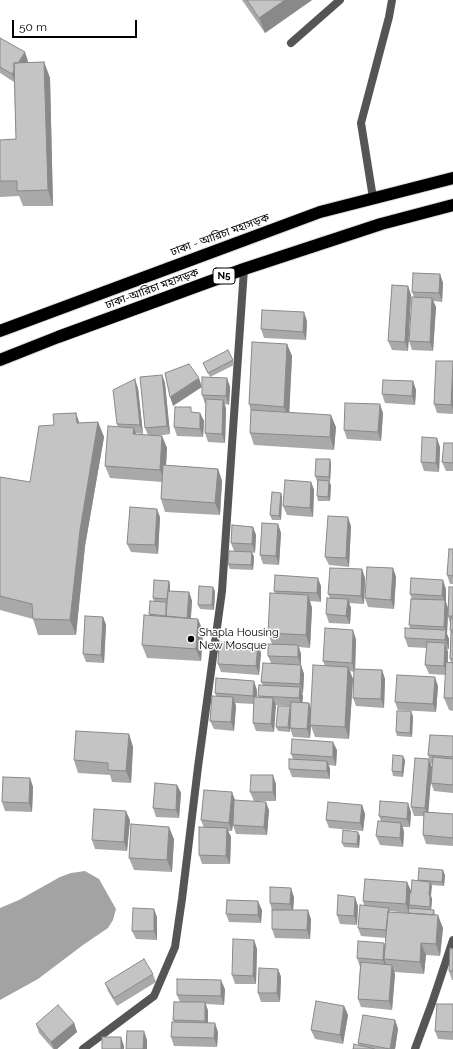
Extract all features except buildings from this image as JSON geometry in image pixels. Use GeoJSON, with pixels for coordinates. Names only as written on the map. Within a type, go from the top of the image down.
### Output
{"type":"FeatureCollection","features":[{"type":"Feature","properties":{"kind":"highway","name":"ঢাকা - আরিচা মহাসড়ক"},"geometry":{"type":"LineString","coordinates":[[0,331],[320,212],[453,178]]}},
{"type":"Feature","properties":{"kind":"highway","name":"ঢাকা-আরিচা মহাসড়ক"},"geometry":{"type":"LineString","coordinates":[[0,360],[58,337],[244,269],[381,224],[453,205]]}},
{"type":"Feature","properties":{"kind":"street"},"geometry":{"type":"LineString","coordinates":[[291,43],[340,0]]}},
{"type":"Feature","properties":{"kind":"street"},"geometry":{"type":"LineString","coordinates":[[373,198],[361,124],[389,17],[392,0]]}},
{"type":"Feature","properties":{"kind":"street"},"geometry":{"type":"LineString","coordinates":[[83,1049],[154,996],[175,947],[222,591],[244,269]]}},
{"type":"Feature","properties":{"kind":"street"},"geometry":{"type":"LineString","coordinates":[[415,1049],[453,940]]}},
{"type":"Feature","properties":{"kind":"shaded area"},"geometry":{"type":"Polygon","coordinates":[[[85,871],[99,879],[116,909],[113,920],[108,928],[38,979],[0,1000],[0,908],[19,900],[60,877],[71,873],[85,871]]]}},
{"type":"Feature","properties":{"kind":"place","name":"Shapla Housing New Mosque"},"geometry":{"type":"Point","coordinates":[191,639]}}]}
